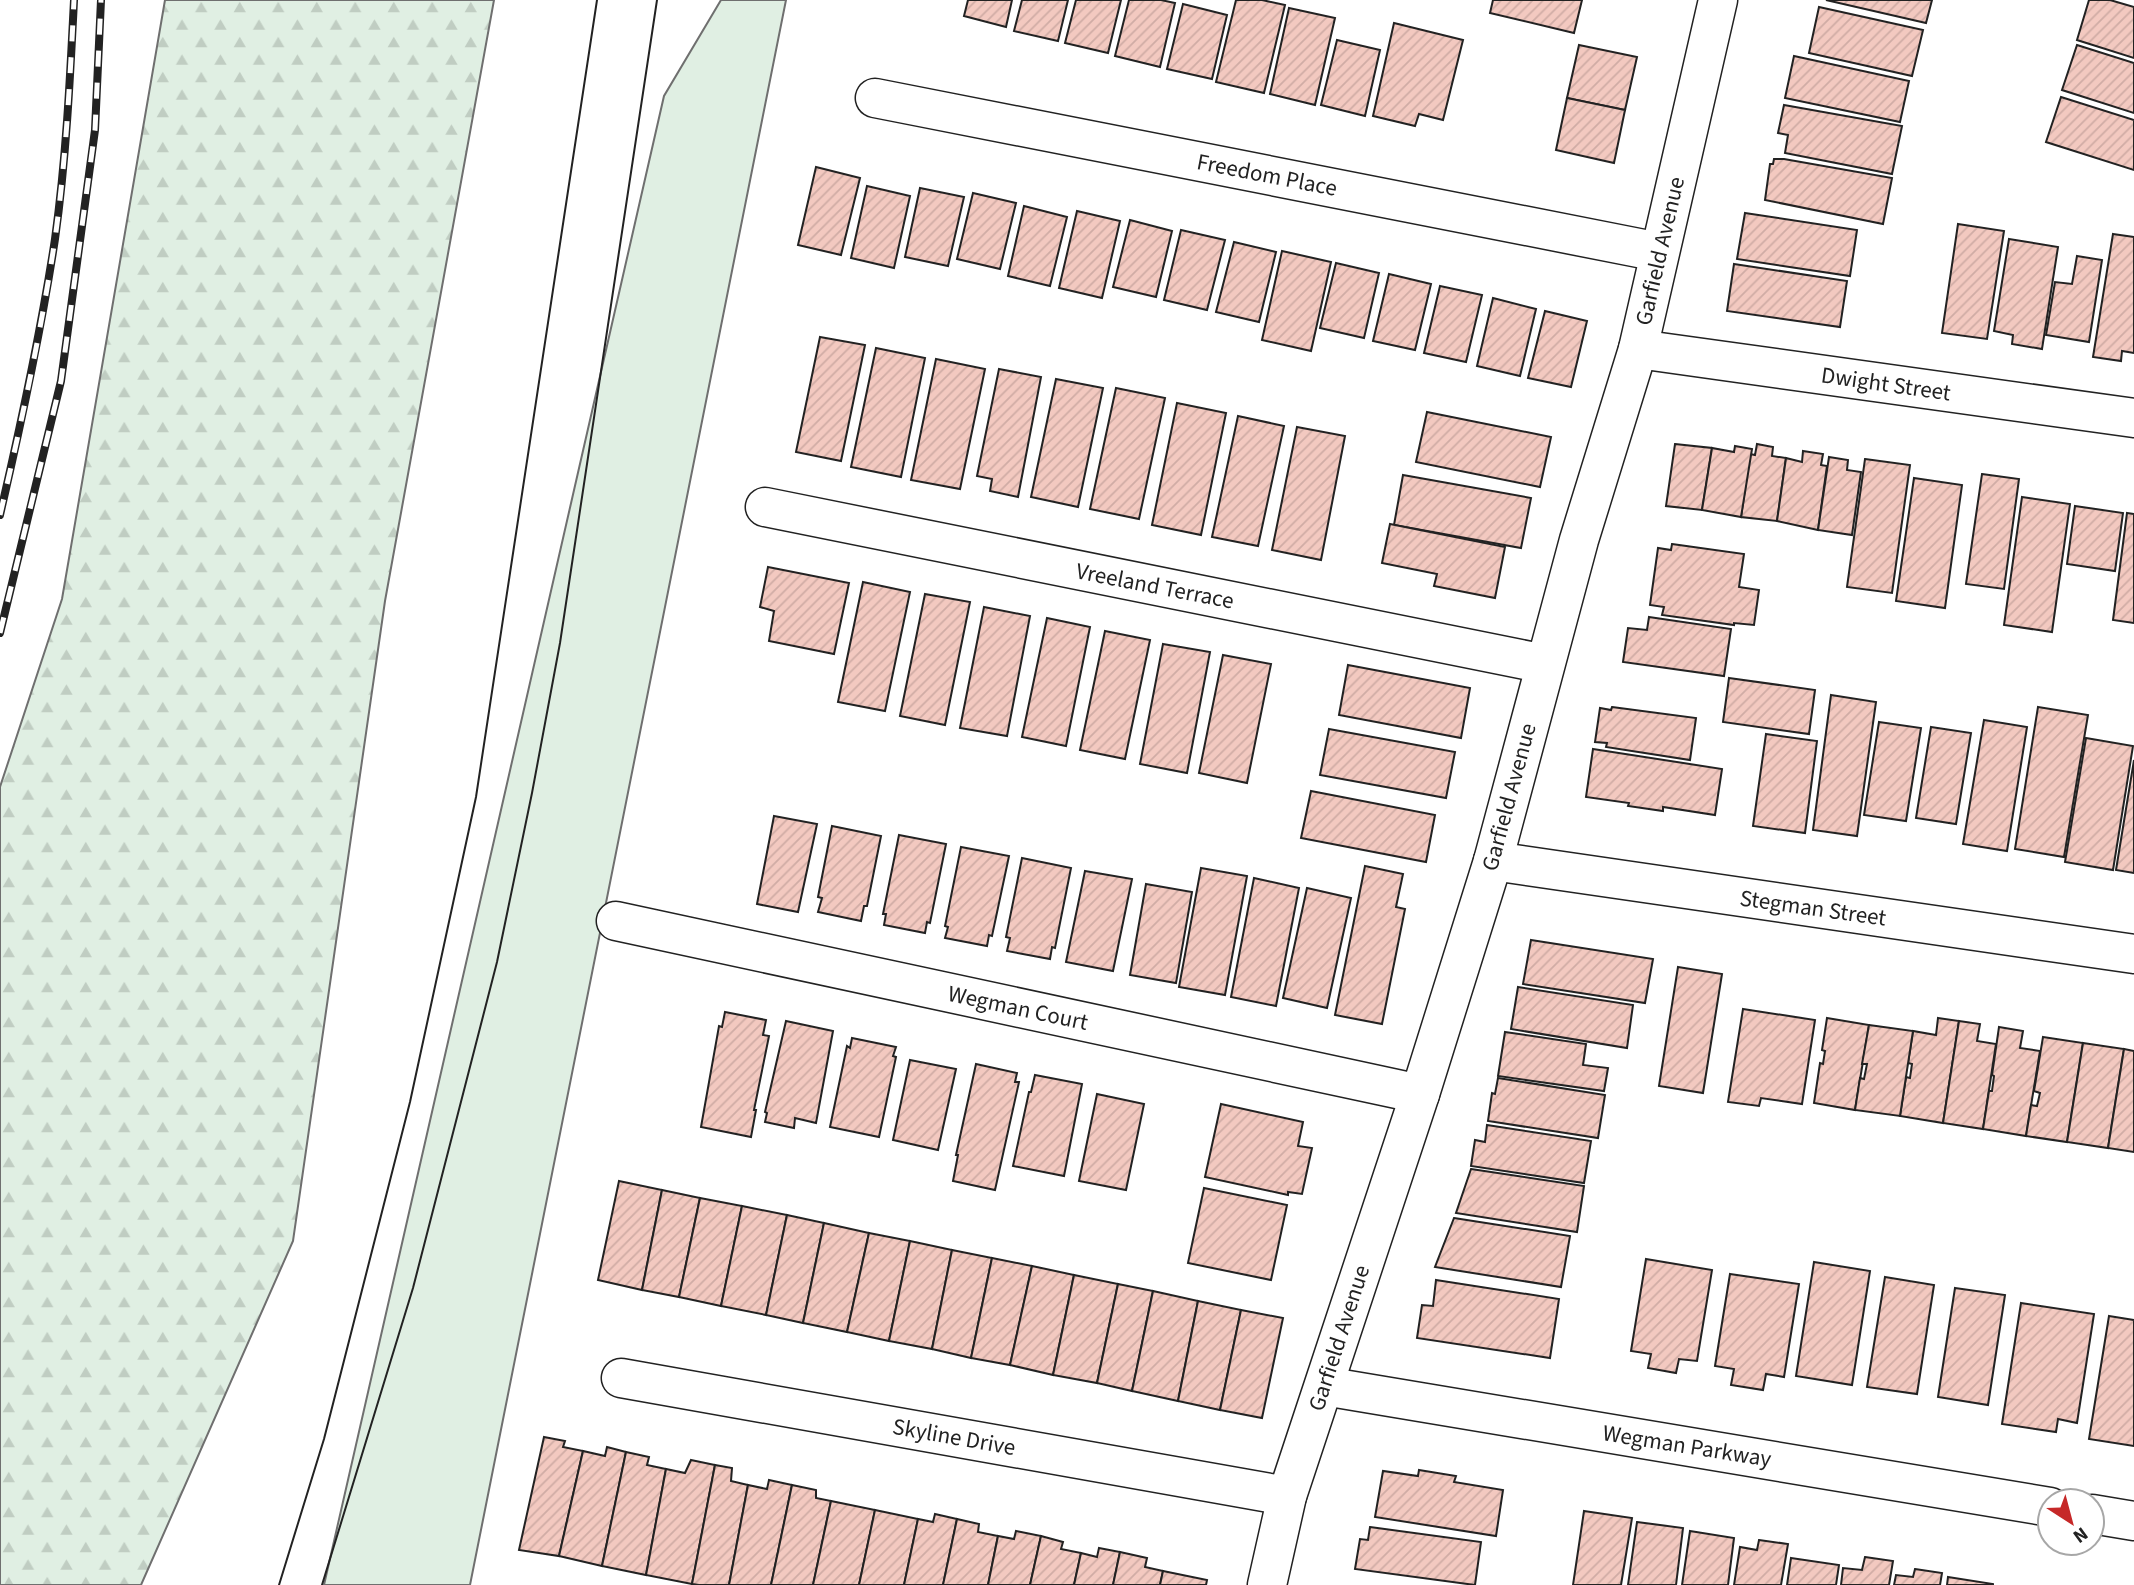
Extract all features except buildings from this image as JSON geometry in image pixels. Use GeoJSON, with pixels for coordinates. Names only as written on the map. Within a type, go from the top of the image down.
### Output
{"type":"FeatureCollection","features":[{"type":"Feature","properties":{"kind":"street","name":"Garfield Avenue"},"geometry":{"type":"LineString","coordinates":[[1267,1585],[1287,1496],[1420,1094],[1493,861],[1579,540],[1638,349],[1718,0]]}},
{"type":"Feature","properties":{"kind":"street","name":"Freedom Place"},"geometry":{"type":"LineString","coordinates":[[875,98],[1659,252]]}},
{"type":"Feature","properties":{"kind":"street","name":"Dwight Street"},"geometry":{"type":"LineString","coordinates":[[1638,349],[2134,418]]}},
{"type":"Feature","properties":{"kind":"street","name":"Vreeland Terrace"},"geometry":{"type":"LineString","coordinates":[[765,507],[1545,664]]}},
{"type":"Feature","properties":{"kind":"street","name":"Stegman Street"},"geometry":{"type":"LineString","coordinates":[[1493,861],[2134,954]]}},
{"type":"Feature","properties":{"kind":"street","name":"Wegman Court"},"geometry":{"type":"LineString","coordinates":[[616,921],[1420,1094]]}},
{"type":"Feature","properties":{"kind":"street","name":"Skyline Drive"},"geometry":{"type":"LineString","coordinates":[[621,1378],[1287,1496]]}},
{"type":"Feature","properties":{"kind":"street","name":"Wegman Parkway"},"geometry":{"type":"LineString","coordinates":[[1324,1386],[2036,1505]]}},
{"type":"Feature","properties":{"kind":"street"},"geometry":{"type":"LineString","coordinates":[[2106,1516],[2134,1521]]}},
{"type":"Feature","properties":{"kind":"green space"},"geometry":{"type":"Polygon","coordinates":[[[165,0],[494,0],[385,601],[293,1241],[141,1585],[0,1585],[0,787],[62,599],[165,0]]]}},
{"type":"Feature","properties":{"kind":"green space"},"geometry":{"type":"Polygon","coordinates":[[[721,0],[786,0],[470,1585],[324,1585],[664,96],[721,0]]]}},
{"type":"Feature","properties":{"kind":"tram line"},"geometry":{"type":"LineString","coordinates":[[279,1585],[324,1439],[410,1102],[476,797],[597,0]]}},
{"type":"Feature","properties":{"kind":"tram line"},"geometry":{"type":"LineString","coordinates":[[322,1585],[413,1288],[497,962],[560,643],[657,0]]}},
{"type":"Feature","properties":{"kind":"railway"},"geometry":{"type":"LineString","coordinates":[[0,515],[30,378],[55,239],[65,150],[74,0]]}},
{"type":"Feature","properties":{"kind":"railway"},"geometry":{"type":"LineString","coordinates":[[0,633],[61,381],[95,130],[101,0]]}}]}
